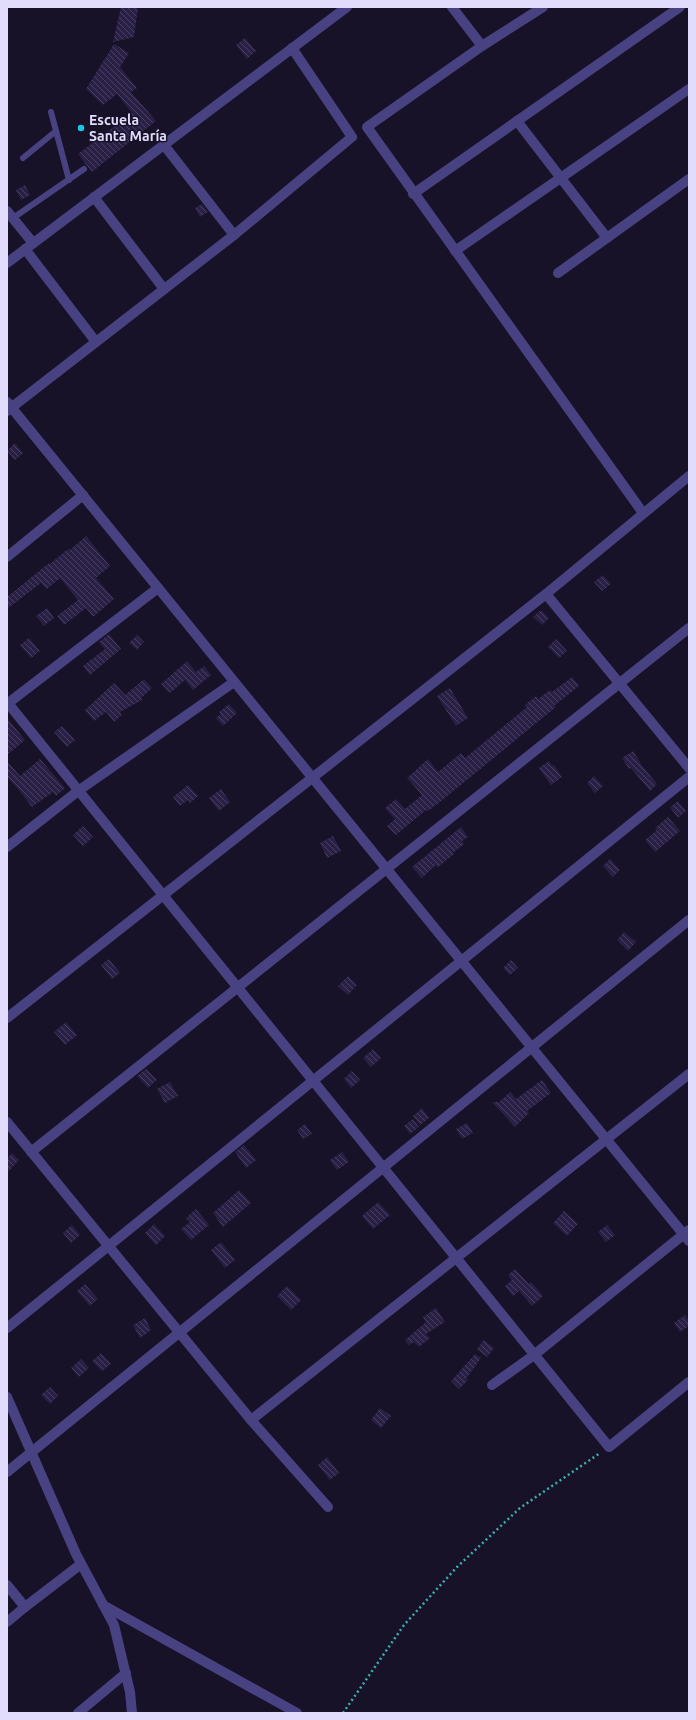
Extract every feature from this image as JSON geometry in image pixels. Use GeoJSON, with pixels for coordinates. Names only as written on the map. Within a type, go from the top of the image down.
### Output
{"type":"FeatureCollection","features":[{"type":"Feature","properties":{"kind":"street"},"geometry":{"type":"LineString","coordinates":[[7,263],[347,7]]}},
{"type":"Feature","properties":{"kind":"street"},"geometry":{"type":"LineString","coordinates":[[452,7],[482,46]]}},
{"type":"Feature","properties":{"kind":"street"},"geometry":{"type":"LineString","coordinates":[[492,1385],[534,1355],[687,1235],[606,1139],[83,495],[8,407],[96,342],[234,235],[352,137],[482,46],[543,7]]}},
{"type":"Feature","properties":{"kind":"street"},"geometry":{"type":"LineString","coordinates":[[413,194],[680,7]]}},
{"type":"Feature","properties":{"kind":"street"},"geometry":{"type":"LineString","coordinates":[[292,48],[352,137]]}},
{"type":"Feature","properties":{"kind":"street"},"geometry":{"type":"LineString","coordinates":[[455,251],[689,89]]}},
{"type":"Feature","properties":{"kind":"street"},"geometry":{"type":"LineString","coordinates":[[516,121],[607,238]]}},
{"type":"Feature","properties":{"kind":"street"},"geometry":{"type":"LineString","coordinates":[[366,127],[644,513]]}},
{"type":"Feature","properties":{"kind":"street"},"geometry":{"type":"LineString","coordinates":[[164,145],[234,235]]}},
{"type":"Feature","properties":{"kind":"street"},"geometry":{"type":"LineString","coordinates":[[558,273],[689,179]]}},
{"type":"Feature","properties":{"kind":"street"},"geometry":{"type":"LineString","coordinates":[[94,197],[164,289]]}},
{"type":"Feature","properties":{"kind":"street"},"geometry":{"type":"LineString","coordinates":[[10,214],[29,246],[96,342]]}},
{"type":"Feature","properties":{"kind":"street"},"geometry":{"type":"LineString","coordinates":[[7,1018],[546,594],[689,476]]}},
{"type":"Feature","properties":{"kind":"street"},"geometry":{"type":"LineString","coordinates":[[7,557],[83,495]]}},
{"type":"Feature","properties":{"kind":"street"},"geometry":{"type":"LineString","coordinates":[[158,588],[7,703],[608,1447],[689,1382]]}},
{"type":"Feature","properties":{"kind":"street"},"geometry":{"type":"LineString","coordinates":[[546,594],[689,768]]}},
{"type":"Feature","properties":{"kind":"street"},"geometry":{"type":"LineString","coordinates":[[32,1152],[689,628]]}},
{"type":"Feature","properties":{"kind":"street"},"geometry":{"type":"LineString","coordinates":[[7,847],[78,790],[234,682]]}},
{"type":"Feature","properties":{"kind":"street"},"geometry":{"type":"LineString","coordinates":[[7,1328],[689,777]]}},
{"type":"Feature","properties":{"kind":"street"},"geometry":{"type":"LineString","coordinates":[[7,1472],[689,920]]}},
{"type":"Feature","properties":{"kind":"street"},"geometry":{"type":"LineString","coordinates":[[251,1420],[689,1074]]}},
{"type":"Feature","properties":{"kind":"street"},"geometry":{"type":"LineString","coordinates":[[7,1122],[251,1420],[328,1507]]}},
{"type":"Feature","properties":{"kind":"street"},"geometry":{"type":"LineString","coordinates":[[7,1397],[81,1564],[114,1625],[126,1673],[132,1713]]}},
{"type":"Feature","properties":{"kind":"street"},"geometry":{"type":"LineString","coordinates":[[7,1622],[81,1564]]}},
{"type":"Feature","properties":{"kind":"street"},"geometry":{"type":"LineString","coordinates":[[7,1585],[25,1607]]}},
{"type":"Feature","properties":{"kind":"street"},"geometry":{"type":"LineString","coordinates":[[103,1605],[297,1713]]}},
{"type":"Feature","properties":{"kind":"street"},"geometry":{"type":"LineString","coordinates":[[78,1713],[126,1673]]}},
{"type":"Feature","properties":{"kind":"lane"},"geometry":{"type":"LineString","coordinates":[[51,112],[69,180]]}},
{"type":"Feature","properties":{"kind":"lane"},"geometry":{"type":"LineString","coordinates":[[23,158],[56,131]]}},
{"type":"Feature","properties":{"kind":"lane"},"geometry":{"type":"LineString","coordinates":[[10,214],[69,180],[84,169]]}},
{"type":"Feature","properties":{"kind":"path"},"geometry":{"type":"LineString","coordinates":[[343,1713],[404,1625],[457,1567],[520,1508],[608,1447]]}},
{"type":"Feature","properties":{"kind":"building"},"geometry":{"type":"Polygon","coordinates":[[[121,7],[138,7],[134,37],[113,42],[121,7]]]}},
{"type":"Feature","properties":{"kind":"building"},"geometry":{"type":"Polygon","coordinates":[[[245,38],[256,51],[247,59],[236,45],[245,38]]]}},
{"type":"Feature","properties":{"kind":"building"},"geometry":{"type":"Polygon","coordinates":[[[114,44],[129,53],[120,67],[137,88],[131,92],[156,121],[92,172],[78,154],[132,113],[117,94],[103,105],[86,89],[114,44]]]}},
{"type":"Feature","properties":{"kind":"building"},"geometry":{"type":"Polygon","coordinates":[[[25,185],[30,195],[21,200],[16,190],[25,185]]]}},
{"type":"Feature","properties":{"kind":"building"},"geometry":{"type":"Polygon","coordinates":[[[202,204],[208,212],[200,217],[195,208],[202,204]]]}},
{"type":"Feature","properties":{"kind":"building"},"geometry":{"type":"Polygon","coordinates":[[[15,443],[23,453],[15,460],[7,451],[15,443]]]}},
{"type":"Feature","properties":{"kind":"building"},"geometry":{"type":"Polygon","coordinates":[[[86,536],[110,566],[96,578],[114,599],[93,617],[86,608],[64,625],[57,616],[78,600],[60,578],[47,589],[41,583],[7,609],[7,597],[49,563],[50,564],[68,549],[70,550],[86,536]]]}},
{"type":"Feature","properties":{"kind":"building"},"geometry":{"type":"Polygon","coordinates":[[[603,575],[611,584],[602,591],[594,582],[603,575]]]}},
{"type":"Feature","properties":{"kind":"building"},"geometry":{"type":"Polygon","coordinates":[[[47,608],[54,618],[44,626],[36,616],[47,608]]]}},
{"type":"Feature","properties":{"kind":"building"},"geometry":{"type":"Polygon","coordinates":[[[541,610],[549,618],[542,625],[533,617],[541,610]]]}},
{"type":"Feature","properties":{"kind":"building"},"geometry":{"type":"Polygon","coordinates":[[[109,634],[121,649],[90,675],[83,666],[105,649],[99,642],[109,634]]]}},
{"type":"Feature","properties":{"kind":"building"},"geometry":{"type":"Polygon","coordinates":[[[137,635],[144,642],[137,650],[129,643],[137,635]]]}},
{"type":"Feature","properties":{"kind":"building"},"geometry":{"type":"Polygon","coordinates":[[[29,638],[40,651],[31,658],[20,645],[29,638]]]}},
{"type":"Feature","properties":{"kind":"building"},"geometry":{"type":"Polygon","coordinates":[[[556,639],[567,651],[559,658],[548,647],[556,639]]]}},
{"type":"Feature","properties":{"kind":"building"},"geometry":{"type":"Polygon","coordinates":[[[187,661],[196,672],[204,666],[211,675],[193,690],[185,680],[170,693],[161,684],[187,661]]]}},
{"type":"Feature","properties":{"kind":"building"},"geometry":{"type":"Polygon","coordinates":[[[572,677],[579,686],[554,706],[556,707],[440,802],[428,811],[426,810],[396,835],[387,826],[395,819],[385,808],[396,799],[405,809],[422,795],[407,778],[428,759],[438,772],[461,753],[465,758],[527,707],[525,705],[536,696],[538,699],[550,690],[552,692],[572,677]]]}},
{"type":"Feature","properties":{"kind":"building"},"geometry":{"type":"Polygon","coordinates":[[[144,679],[152,688],[141,698],[142,700],[120,712],[122,715],[114,722],[106,712],[94,721],[85,710],[114,683],[125,695],[144,679]]]}},
{"type":"Feature","properties":{"kind":"building"},"geometry":{"type":"Polygon","coordinates":[[[450,688],[468,718],[456,726],[437,696],[450,688]]]}},
{"type":"Feature","properties":{"kind":"building"},"geometry":{"type":"Polygon","coordinates":[[[229,704],[237,713],[223,726],[216,718],[221,714],[219,712],[229,704]]]}},
{"type":"Feature","properties":{"kind":"building"},"geometry":{"type":"Polygon","coordinates":[[[7,718],[25,740],[7,755],[7,718]]]}},
{"type":"Feature","properties":{"kind":"building"},"geometry":{"type":"Polygon","coordinates":[[[62,726],[75,740],[67,747],[54,732],[62,726]]]}},
{"type":"Feature","properties":{"kind":"building"},"geometry":{"type":"Polygon","coordinates":[[[633,751],[639,762],[657,784],[650,791],[631,768],[629,769],[622,758],[633,751]]]}},
{"type":"Feature","properties":{"kind":"building"},"geometry":{"type":"Polygon","coordinates":[[[40,759],[65,788],[56,796],[53,792],[32,807],[7,777],[7,761],[20,776],[40,759]]]}},
{"type":"Feature","properties":{"kind":"building"},"geometry":{"type":"Polygon","coordinates":[[[549,761],[552,766],[554,765],[562,777],[551,785],[539,768],[549,761]]]}},
{"type":"Feature","properties":{"kind":"building"},"geometry":{"type":"Polygon","coordinates":[[[594,776],[603,786],[595,793],[587,783],[594,776]]]}},
{"type":"Feature","properties":{"kind":"building"},"geometry":{"type":"Polygon","coordinates":[[[188,785],[198,796],[190,803],[188,800],[180,806],[173,797],[188,785]]]}},
{"type":"Feature","properties":{"kind":"building"},"geometry":{"type":"Polygon","coordinates":[[[221,789],[230,802],[219,811],[209,798],[221,789]]]}},
{"type":"Feature","properties":{"kind":"building"},"geometry":{"type":"Polygon","coordinates":[[[678,801],[686,811],[678,818],[670,807],[678,801]]]}},
{"type":"Feature","properties":{"kind":"building"},"geometry":{"type":"Polygon","coordinates":[[[668,817],[680,831],[655,852],[645,840],[657,830],[655,828],[668,817]]]}},
{"type":"Feature","properties":{"kind":"building"},"geometry":{"type":"Polygon","coordinates":[[[83,826],[93,837],[83,846],[73,835],[83,826]]]}},
{"type":"Feature","properties":{"kind":"building"},"geometry":{"type":"Polygon","coordinates":[[[461,827],[468,837],[462,841],[464,844],[437,868],[436,865],[422,878],[412,867],[461,827]]]}},
{"type":"Feature","properties":{"kind":"building"},"geometry":{"type":"Polygon","coordinates":[[[333,836],[341,851],[327,858],[320,843],[333,836]]]}},
{"type":"Feature","properties":{"kind":"building"},"geometry":{"type":"Polygon","coordinates":[[[610,859],[620,870],[613,877],[603,866],[610,859]]]}},
{"type":"Feature","properties":{"kind":"building"},"geometry":{"type":"Polygon","coordinates":[[[624,932],[636,942],[628,951],[617,940],[624,932]]]}},
{"type":"Feature","properties":{"kind":"building"},"geometry":{"type":"Polygon","coordinates":[[[109,959],[120,973],[112,979],[101,965],[109,959]]]}},
{"type":"Feature","properties":{"kind":"building"},"geometry":{"type":"Polygon","coordinates":[[[511,960],[518,968],[510,975],[503,968],[511,960]]]}},
{"type":"Feature","properties":{"kind":"building"},"geometry":{"type":"Polygon","coordinates":[[[348,976],[357,985],[348,995],[338,986],[348,976]]]}},
{"type":"Feature","properties":{"kind":"building"},"geometry":{"type":"Polygon","coordinates":[[[66,1022],[77,1035],[65,1045],[54,1032],[66,1022]]]}},
{"type":"Feature","properties":{"kind":"building"},"geometry":{"type":"Polygon","coordinates":[[[373,1049],[381,1058],[371,1067],[363,1058],[373,1049]]]}},
{"type":"Feature","properties":{"kind":"building"},"geometry":{"type":"Polygon","coordinates":[[[146,1069],[157,1080],[148,1088],[137,1076],[146,1069]]]}},
{"type":"Feature","properties":{"kind":"building"},"geometry":{"type":"Polygon","coordinates":[[[352,1071],[360,1080],[351,1088],[344,1079],[352,1071]]]}},
{"type":"Feature","properties":{"kind":"building"},"geometry":{"type":"Polygon","coordinates":[[[542,1080],[551,1093],[527,1111],[529,1113],[515,1127],[492,1102],[499,1102],[510,1092],[516,1099],[542,1080]]]}},
{"type":"Feature","properties":{"kind":"building"},"geometry":{"type":"Polygon","coordinates":[[[170,1082],[178,1096],[165,1103],[157,1089],[170,1082]]]}},
{"type":"Feature","properties":{"kind":"building"},"geometry":{"type":"Polygon","coordinates":[[[422,1108],[429,1118],[420,1125],[413,1116],[422,1108]]]}},
{"type":"Feature","properties":{"kind":"building"},"geometry":{"type":"Polygon","coordinates":[[[413,1119],[419,1127],[410,1134],[404,1126],[413,1119]]]}},
{"type":"Feature","properties":{"kind":"building"},"geometry":{"type":"Polygon","coordinates":[[[467,1123],[473,1133],[462,1139],[456,1129],[467,1123]]]}},
{"type":"Feature","properties":{"kind":"building"},"geometry":{"type":"Polygon","coordinates":[[[305,1124],[312,1134],[303,1139],[297,1130],[305,1124]]]}},
{"type":"Feature","properties":{"kind":"building"},"geometry":{"type":"Polygon","coordinates":[[[244,1145],[256,1160],[246,1168],[235,1152],[244,1145]]]}},
{"type":"Feature","properties":{"kind":"building"},"geometry":{"type":"Polygon","coordinates":[[[342,1152],[349,1162],[337,1170],[330,1160],[342,1152]]]}},
{"type":"Feature","properties":{"kind":"building"},"geometry":{"type":"Polygon","coordinates":[[[12,1153],[19,1160],[7,1173],[7,1158],[12,1153]]]}},
{"type":"Feature","properties":{"kind":"building"},"geometry":{"type":"Polygon","coordinates":[[[239,1190],[251,1203],[223,1227],[213,1213],[239,1190]]]}},
{"type":"Feature","properties":{"kind":"building"},"geometry":{"type":"Polygon","coordinates":[[[378,1202],[390,1215],[373,1229],[362,1216],[378,1202]]]}},
{"type":"Feature","properties":{"kind":"building"},"geometry":{"type":"Polygon","coordinates":[[[196,1209],[209,1225],[191,1240],[181,1229],[190,1222],[186,1218],[196,1209]]]}},
{"type":"Feature","properties":{"kind":"building"},"geometry":{"type":"Polygon","coordinates":[[[564,1211],[578,1224],[567,1236],[553,1223],[564,1211]]]}},
{"type":"Feature","properties":{"kind":"building"},"geometry":{"type":"Polygon","coordinates":[[[154,1224],[165,1236],[156,1245],[145,1233],[154,1224]]]}},
{"type":"Feature","properties":{"kind":"building"},"geometry":{"type":"Polygon","coordinates":[[[72,1225],[80,1235],[71,1243],[63,1233],[72,1225]]]}},
{"type":"Feature","properties":{"kind":"building"},"geometry":{"type":"Polygon","coordinates":[[[607,1225],[615,1235],[606,1242],[598,1232],[607,1225]]]}},
{"type":"Feature","properties":{"kind":"building"},"geometry":{"type":"Polygon","coordinates":[[[221,1242],[235,1260],[225,1268],[211,1250],[221,1242]]]}},
{"type":"Feature","properties":{"kind":"building"},"geometry":{"type":"Polygon","coordinates":[[[515,1269],[529,1284],[531,1282],[543,1296],[532,1306],[519,1291],[513,1296],[505,1286],[512,1280],[508,1275],[515,1269]]]}},
{"type":"Feature","properties":{"kind":"building"},"geometry":{"type":"Polygon","coordinates":[[[85,1284],[98,1299],[90,1306],[77,1291],[85,1284]]]}},
{"type":"Feature","properties":{"kind":"building"},"geometry":{"type":"Polygon","coordinates":[[[287,1286],[301,1300],[291,1310],[277,1296],[287,1286]]]}},
{"type":"Feature","properties":{"kind":"building"},"geometry":{"type":"Polygon","coordinates":[[[436,1308],[445,1322],[426,1334],[430,1338],[419,1347],[414,1342],[409,1345],[405,1340],[426,1322],[423,1317],[436,1308]]]}},
{"type":"Feature","properties":{"kind":"building"},"geometry":{"type":"Polygon","coordinates":[[[685,1315],[689,1321],[689,1326],[680,1332],[674,1323],[685,1315]]]}},
{"type":"Feature","properties":{"kind":"building"},"geometry":{"type":"Polygon","coordinates":[[[145,1318],[151,1330],[140,1338],[133,1325],[145,1318]]]}},
{"type":"Feature","properties":{"kind":"building"},"geometry":{"type":"Polygon","coordinates":[[[484,1340],[494,1348],[487,1357],[477,1349],[484,1340]]]}},
{"type":"Feature","properties":{"kind":"building"},"geometry":{"type":"Polygon","coordinates":[[[101,1353],[111,1364],[102,1371],[92,1361],[101,1353]]]}},
{"type":"Feature","properties":{"kind":"building"},"geometry":{"type":"Polygon","coordinates":[[[475,1354],[481,1358],[466,1379],[468,1380],[459,1389],[451,1381],[475,1354]]]}},
{"type":"Feature","properties":{"kind":"building"},"geometry":{"type":"Polygon","coordinates":[[[81,1359],[89,1368],[79,1377],[71,1368],[81,1359]]]}},
{"type":"Feature","properties":{"kind":"building"},"geometry":{"type":"Polygon","coordinates":[[[50,1387],[58,1396],[50,1404],[41,1395],[50,1387]]]}},
{"type":"Feature","properties":{"kind":"building"},"geometry":{"type":"Polygon","coordinates":[[[380,1408],[391,1416],[381,1428],[371,1420],[380,1408]]]}},
{"type":"Feature","properties":{"kind":"building"},"geometry":{"type":"Polygon","coordinates":[[[327,1457],[339,1473],[330,1480],[318,1465],[327,1457]]]}},
{"type":"Feature","properties":{"kind":"place","name":"Escuela Santa María"},"geometry":{"type":"Point","coordinates":[81,128]}}]}
